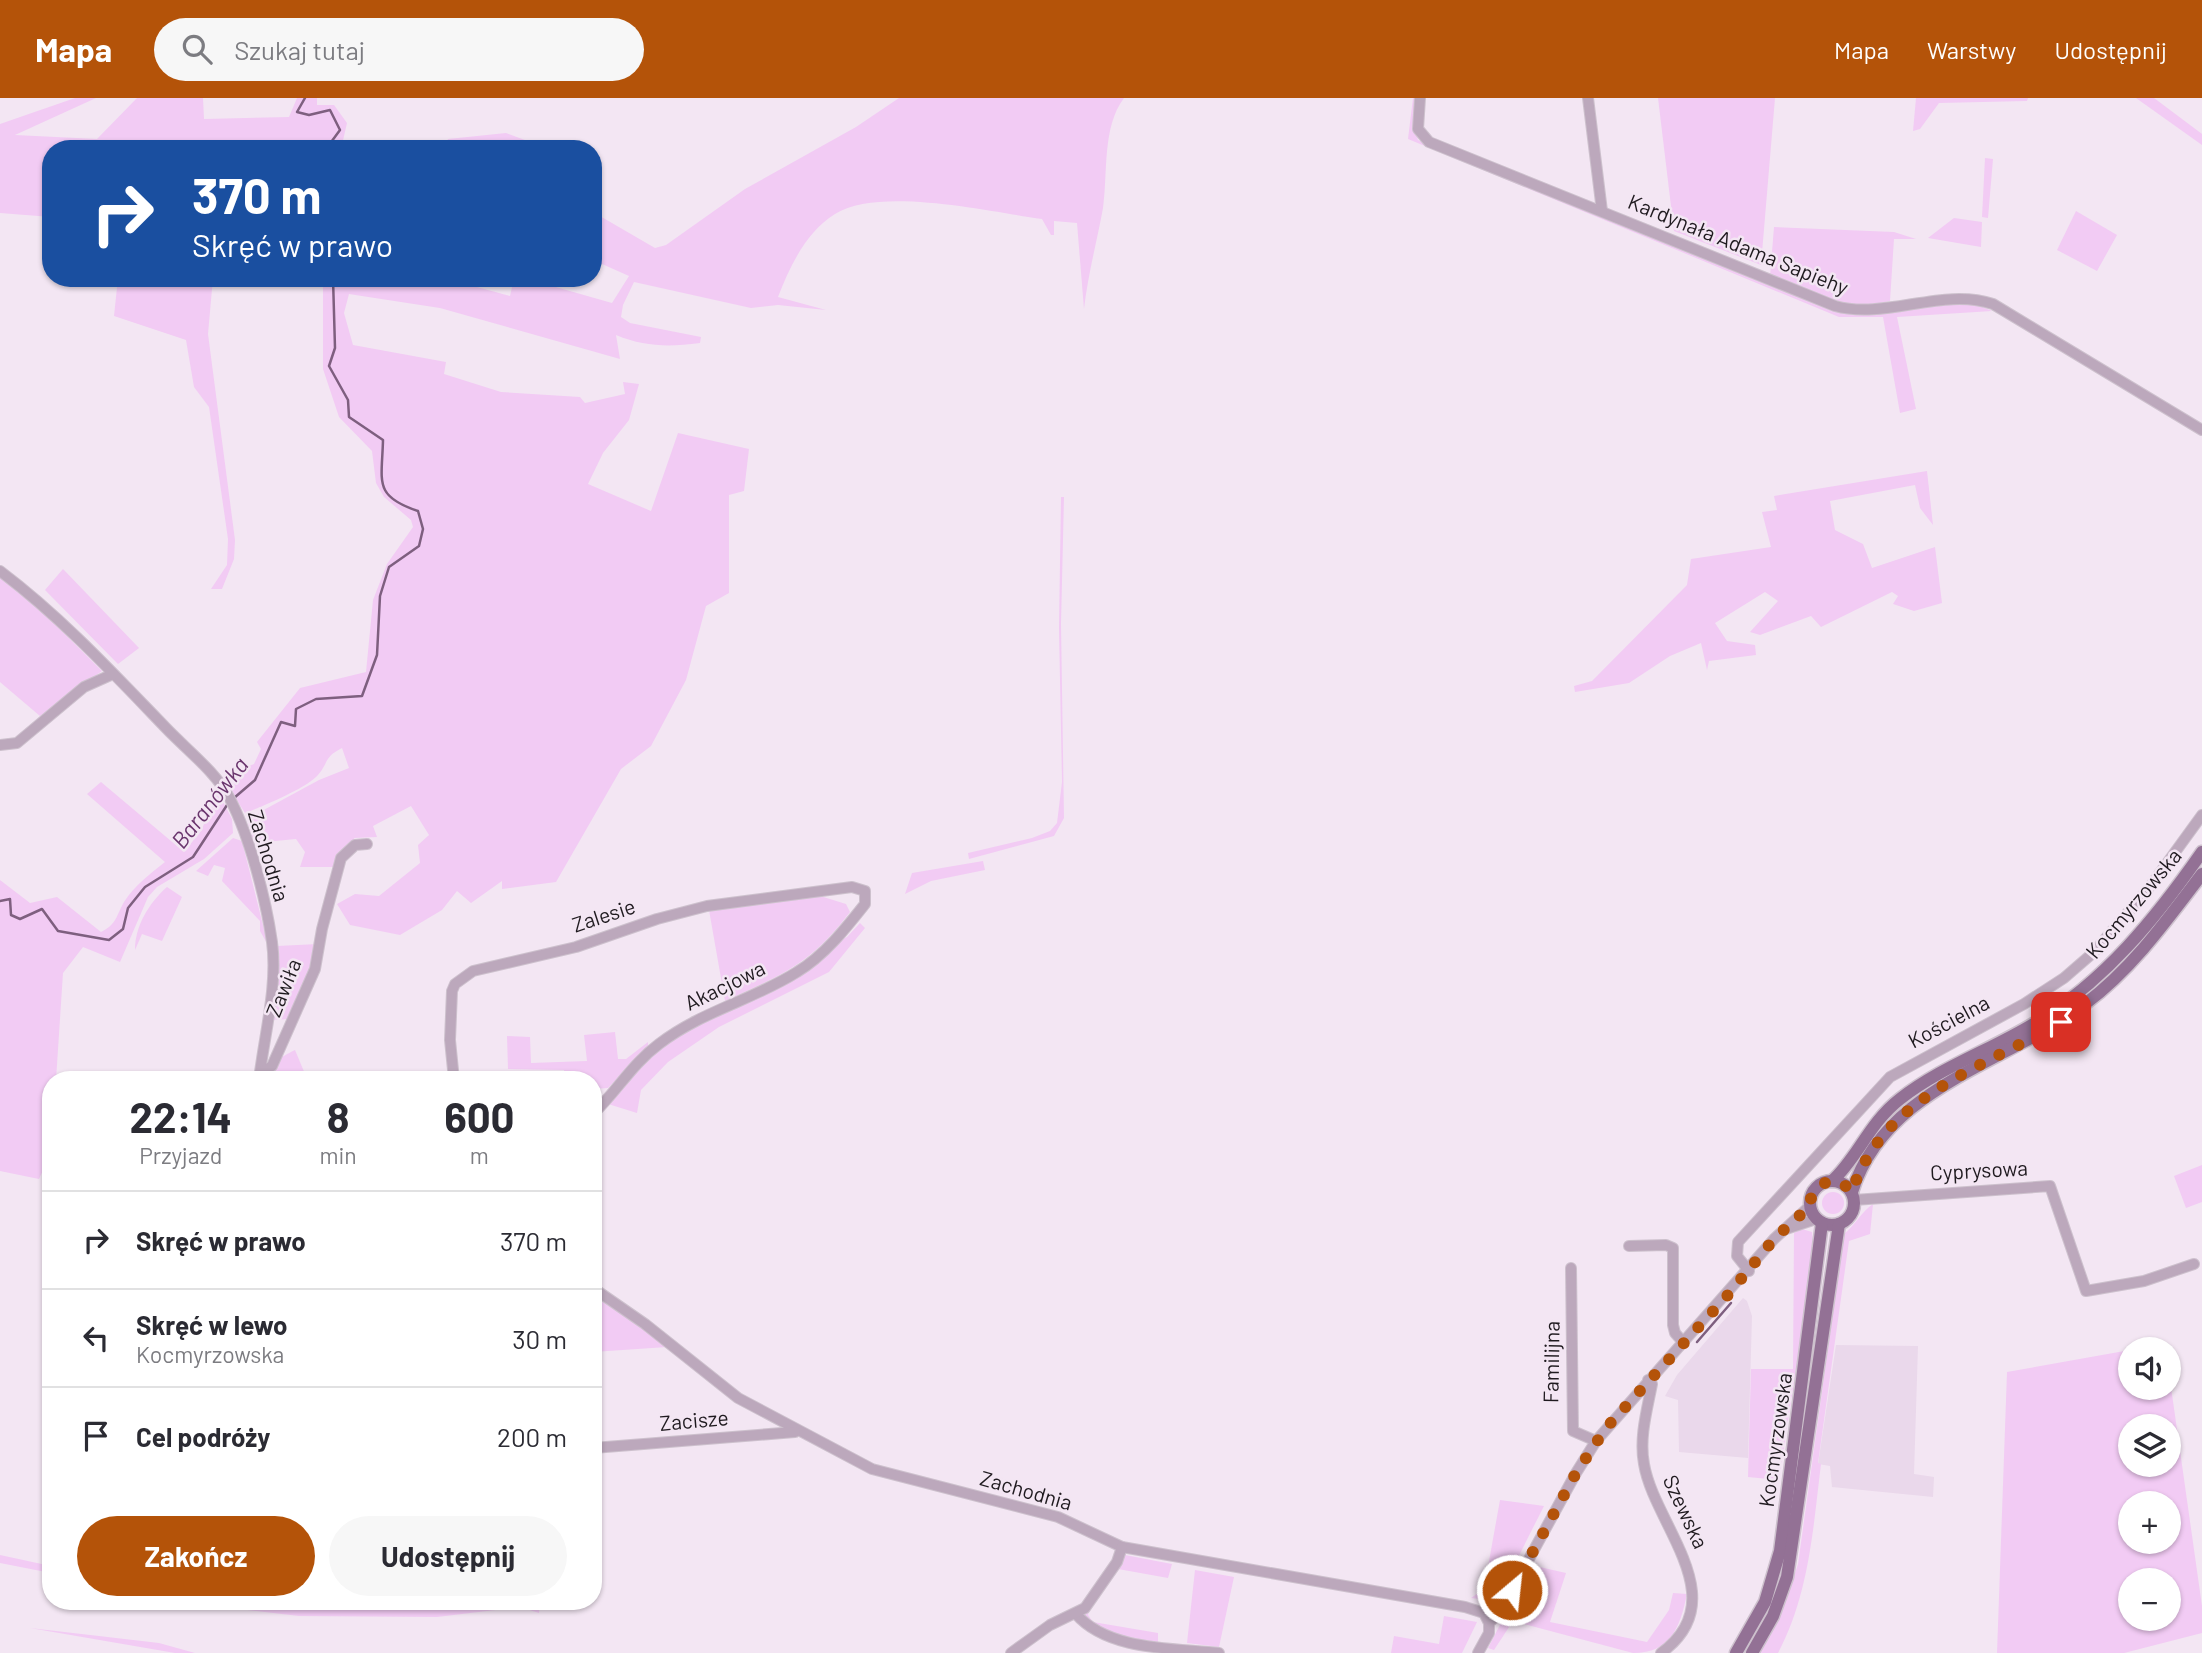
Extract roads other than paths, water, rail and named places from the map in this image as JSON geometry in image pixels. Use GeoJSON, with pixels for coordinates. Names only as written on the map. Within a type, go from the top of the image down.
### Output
{"type":"FeatureCollection","features":[{"type":"Feature","properties":{"kind":"main road","name":"Kocmyrzowska"},"geometry":{"type":"LineString","coordinates":[[1832,1181],[1840,1174],[1866,1133],[1897,1101],[1943,1071],[2032,1024],[2097,978],[2139,934],[2202,852]]}},
{"type":"Feature","properties":{"kind":"main road","name":"Kocmyrzowska"},"geometry":{"type":"LineString","coordinates":[[1853,1196],[1864,1160],[1898,1118],[1932,1091],[2034,1038],[2088,1002],[2129,965],[2202,874]]}},
{"type":"Feature","properties":{"kind":"main road"},"geometry":{"type":"LineString","coordinates":[[1832,1181],[1843,1184],[1853,1196],[1851,1214],[1839,1224],[1819,1221],[1810,1206],[1811,1197],[1817,1187],[1832,1181]]}},
{"type":"Feature","properties":{"kind":"main road","name":"Kocmyrzowska"},"geometry":{"type":"LineString","coordinates":[[1736,1653],[1765,1602],[1780,1551],[1819,1221]]}},
{"type":"Feature","properties":{"kind":"main road","name":"Kocmyrzowska"},"geometry":{"type":"LineString","coordinates":[[1752,1653],[1773,1616],[1787,1577],[1839,1224]]}},
{"type":"Feature","properties":{"kind":"street","name":"Kardynała Adama Sapiehy"},"geometry":{"type":"LineString","coordinates":[[1420,98],[1418,129],[1425,140],[1729,261],[1787,289],[1845,309],[1961,299],[1993,304],[2202,430]]}},
{"type":"Feature","properties":{"kind":"street","name":"Kardynała Adama Sapiehy"},"geometry":{"type":"LineString","coordinates":[[1588,98],[1602,211]]}},
{"type":"Feature","properties":{"kind":"street","name":"Zachodnia"},"geometry":{"type":"LineString","coordinates":[[0,571],[33,596],[113,674],[229,797],[254,867],[272,943],[273,974],[260,1071]]}},
{"type":"Feature","properties":{"kind":"street"},"geometry":{"type":"LineString","coordinates":[[0,745],[17,743],[84,687],[113,674]]}},
{"type":"Feature","properties":{"kind":"street","name":"Kościelna"},"geometry":{"type":"LineString","coordinates":[[1749,1270],[1737,1256],[1738,1242],[1878,1088],[1902,1068],[2024,1004],[2076,969],[2111,935],[2202,815]]}},
{"type":"Feature","properties":{"kind":"street","name":"Zawiła"},"geometry":{"type":"LineString","coordinates":[[266,1071],[272,1066],[315,969],[341,858],[355,845],[368,844]]}},
{"type":"Feature","properties":{"kind":"street","name":"Zalesie"},"geometry":{"type":"LineString","coordinates":[[453,1071],[450,1040],[452,991],[455,984],[473,971],[576,947],[657,919],[708,906],[852,887],[865,891]]}},
{"type":"Feature","properties":{"kind":"street","name":"Akacjowa"},"geometry":{"type":"LineString","coordinates":[[602,1103],[631,1067],[659,1044],[711,1011],[798,972],[821,953],[865,904],[865,891]]}},
{"type":"Feature","properties":{"kind":"street","name":"Cyprysowa"},"geometry":{"type":"LineString","coordinates":[[1853,1196],[2050,1186],[2087,1291],[2144,1281],[2194,1264]]}},
{"type":"Feature","properties":{"kind":"street"},"geometry":{"type":"LineString","coordinates":[[1478,1653],[1489,1633],[1489,1623],[1500,1612],[1569,1484],[1596,1441],[1785,1229],[1810,1206]]}},
{"type":"Feature","properties":{"kind":"street"},"geometry":{"type":"LineString","coordinates":[[1785,1229],[1819,1221]]}},
{"type":"Feature","properties":{"kind":"street"},"geometry":{"type":"LineString","coordinates":[[1629,1246],[1666,1245],[1673,1248],[1673,1325],[1683,1342]]}},
{"type":"Feature","properties":{"kind":"street","name":"Familijna"},"geometry":{"type":"LineString","coordinates":[[1572,1268],[1573,1431],[1596,1441]]}},
{"type":"Feature","properties":{"kind":"street","name":"Zachodnia"},"geometry":{"type":"LineString","coordinates":[[602,1294],[645,1324],[738,1398],[797,1432],[872,1469],[1058,1517],[1122,1547],[1465,1608],[1484,1613],[1489,1623]]}},
{"type":"Feature","properties":{"kind":"street","name":"Szewska"},"geometry":{"type":"LineString","coordinates":[[1648,1380],[1652,1384],[1643,1433],[1644,1464],[1655,1497],[1687,1564],[1691,1580],[1687,1620],[1675,1641],[1661,1653]]}},
{"type":"Feature","properties":{"kind":"street","name":"Zacisze"},"geometry":{"type":"LineString","coordinates":[[602,1447],[797,1432]]}},
{"type":"Feature","properties":{"kind":"street"},"geometry":{"type":"LineString","coordinates":[[1011,1653],[1050,1625],[1076,1614],[1091,1599],[1117,1562],[1122,1547]]}},
{"type":"Feature","properties":{"kind":"street"},"geometry":{"type":"LineString","coordinates":[[1076,1614],[1099,1634],[1126,1642],[1219,1653]]}},
{"type":"Feature","properties":{"kind":"waterway","name":"Baranówka"},"geometry":{"type":"LineString","coordinates":[[305,98],[297,112],[309,115],[330,110],[340,130],[333,140]]}},
{"type":"Feature","properties":{"kind":"waterway","name":"Baranówka"},"geometry":{"type":"LineString","coordinates":[[234,798],[255,780],[281,722],[295,726],[296,709],[316,699],[362,696],[377,655],[380,596],[389,567],[419,546],[423,529],[418,511],[393,499],[387,493],[382,477],[383,440],[349,417],[348,400],[329,366],[335,348],[333,287]]}},
{"type":"Feature","properties":{"kind":"waterway","name":"Baranówka"},"geometry":{"type":"LineString","coordinates":[[0,901],[10,899],[11,915],[20,919],[42,909],[58,931],[109,940],[123,929],[128,908],[145,887],[193,857],[229,802]]}},
{"type":"Feature","properties":{"kind":"waterway"},"geometry":{"type":"LineString","coordinates":[[1697,1342],[1731,1303]]}}]}
